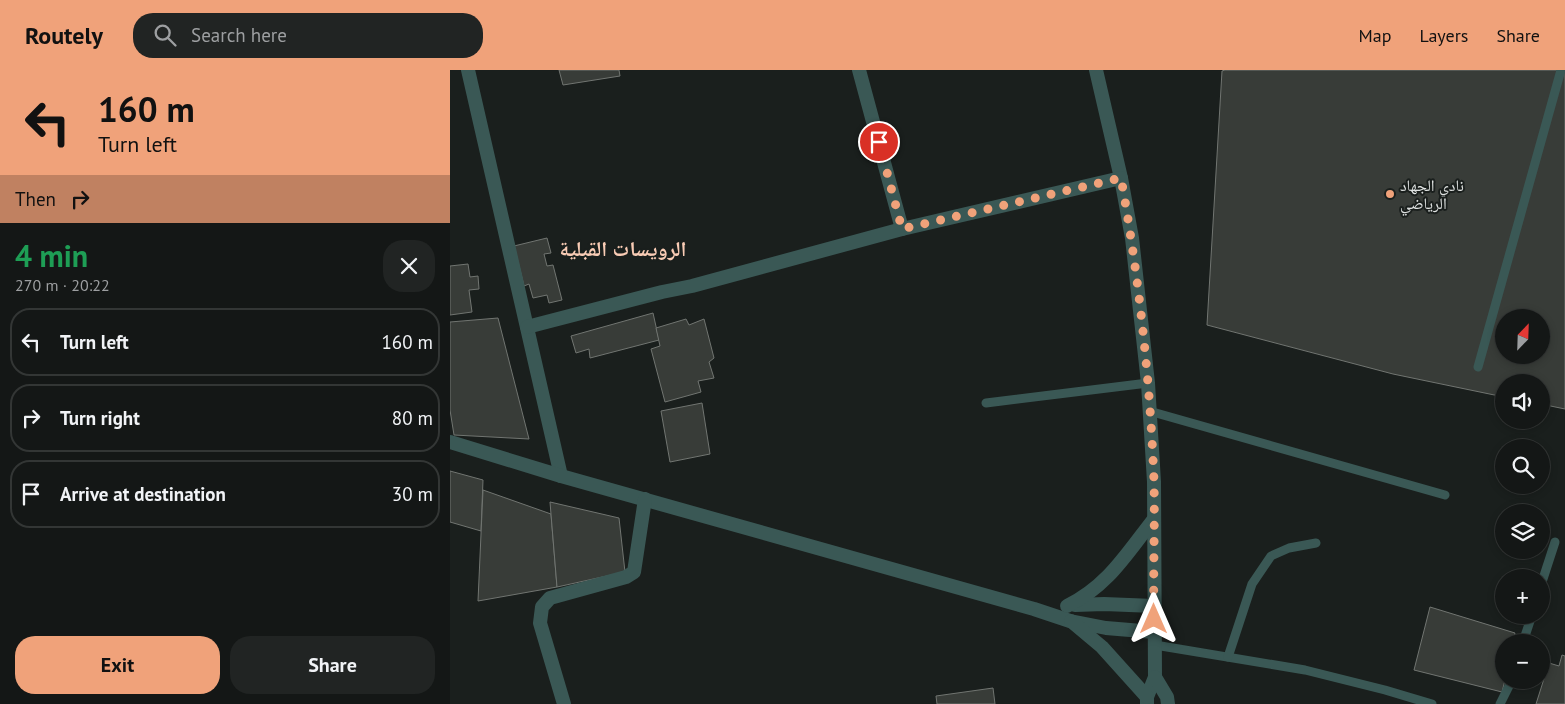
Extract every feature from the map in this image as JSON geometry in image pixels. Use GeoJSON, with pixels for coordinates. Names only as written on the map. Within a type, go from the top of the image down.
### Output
{"type":"FeatureCollection","features":[{"type":"Feature","properties":{"kind":"street"},"geometry":{"type":"LineString","coordinates":[[468,70],[561,476]]}},
{"type":"Feature","properties":{"kind":"street"},"geometry":{"type":"LineString","coordinates":[[859,70],[902,229]]}},
{"type":"Feature","properties":{"kind":"street"},"geometry":{"type":"LineString","coordinates":[[1096,70],[1121,178],[1132,238],[1148,383],[1154,482],[1155,677],[1147,701]]}},
{"type":"Feature","properties":{"kind":"street"},"geometry":{"type":"LineString","coordinates":[[527,326],[692,286],[902,229],[1121,178]]}},
{"type":"Feature","properties":{"kind":"street"},"geometry":{"type":"LineString","coordinates":[[450,442],[561,476],[1034,609],[1070,621],[1155,638]]}},
{"type":"Feature","properties":{"kind":"street"},"geometry":{"type":"LineString","coordinates":[[564,704],[540,623],[542,607],[550,598],[626,577],[634,572],[645,499]]}},
{"type":"Feature","properties":{"kind":"street"},"geometry":{"type":"LineString","coordinates":[[1067,606],[1084,598],[1097,588],[1115,569],[1154,518]]}},
{"type":"Feature","properties":{"kind":"street"},"geometry":{"type":"LineString","coordinates":[[1034,609],[1104,604],[1154,606]]}},
{"type":"Feature","properties":{"kind":"street"},"geometry":{"type":"LineString","coordinates":[[1070,621],[1102,648],[1147,701]]}},
{"type":"Feature","properties":{"kind":"street"},"geometry":{"type":"LineString","coordinates":[[1155,677],[1167,697],[1168,704]]}},
{"type":"Feature","properties":{"kind":"lane"},"geometry":{"type":"LineString","coordinates":[[1478,366],[1560,70]]}},
{"type":"Feature","properties":{"kind":"lane"},"geometry":{"type":"LineString","coordinates":[[986,403],[1148,383]]}},
{"type":"Feature","properties":{"kind":"lane"},"geometry":{"type":"LineString","coordinates":[[1150,412],[1445,495]]}},
{"type":"Feature","properties":{"kind":"lane"},"geometry":{"type":"LineString","coordinates":[[1546,569],[1555,542]]}},
{"type":"Feature","properties":{"kind":"lane"},"geometry":{"type":"LineString","coordinates":[[1228,658],[1252,584],[1271,556],[1289,548],[1316,543]]}},
{"type":"Feature","properties":{"kind":"lane"},"geometry":{"type":"LineString","coordinates":[[1155,638],[1228,658],[1305,670],[1432,704]]}},
{"type":"Feature","properties":{"kind":"lane"},"geometry":{"type":"LineString","coordinates":[[1500,704],[1508,689]]}},
{"type":"Feature","properties":{"kind":"building"},"geometry":{"type":"Polygon","coordinates":[[[559,70],[619,70],[620,76],[563,85],[559,70]]]}},
{"type":"Feature","properties":{"kind":"building","name":"نادي الجهاد الرياضي"},"geometry":{"type":"Polygon","coordinates":[[[1565,70],[1565,409],[1550,406],[1550,374],[1495,374],[1495,395],[1393,374],[1207,325],[1222,71],[1565,70]]]}},
{"type":"Feature","properties":{"kind":"building"},"geometry":{"type":"Polygon","coordinates":[[[547,238],[551,253],[544,254],[547,266],[553,265],[562,300],[549,303],[547,295],[533,298],[529,284],[524,286],[514,246],[547,238]]]}},
{"type":"Feature","properties":{"kind":"building"},"geometry":{"type":"Polygon","coordinates":[[[468,264],[470,277],[478,276],[479,289],[469,290],[472,312],[450,315],[450,266],[468,264]]]}},
{"type":"Feature","properties":{"kind":"building"},"geometry":{"type":"Polygon","coordinates":[[[653,313],[659,340],[590,358],[589,349],[576,353],[571,336],[653,313]]]}},
{"type":"Feature","properties":{"kind":"building"},"geometry":{"type":"Polygon","coordinates":[[[498,318],[529,439],[454,435],[450,410],[450,322],[498,318]]]}},
{"type":"Feature","properties":{"kind":"building"},"geometry":{"type":"Polygon","coordinates":[[[686,319],[689,325],[704,319],[714,358],[709,362],[714,378],[698,381],[701,392],[665,402],[651,349],[660,346],[656,328],[686,319]]]}},
{"type":"Feature","properties":{"kind":"building"},"geometry":{"type":"Polygon","coordinates":[[[702,403],[710,454],[670,462],[661,411],[702,403]]]}},
{"type":"Feature","properties":{"kind":"building"},"geometry":{"type":"Polygon","coordinates":[[[450,471],[483,480],[481,531],[450,522],[450,471]]]}},
{"type":"Feature","properties":{"kind":"building"},"geometry":{"type":"Polygon","coordinates":[[[483,490],[551,514],[557,587],[478,601],[483,490]]]}},
{"type":"Feature","properties":{"kind":"building"},"geometry":{"type":"Polygon","coordinates":[[[550,502],[619,518],[625,572],[557,587],[550,502]]]}},
{"type":"Feature","properties":{"kind":"building"},"geometry":{"type":"Polygon","coordinates":[[[1430,607],[1515,633],[1495,634],[1495,689],[1503,689],[1502,692],[1414,670],[1430,607]]]}},
{"type":"Feature","properties":{"kind":"building"},"geometry":{"type":"Polygon","coordinates":[[[1562,655],[1565,656],[1565,704],[1536,704],[1541,689],[1550,689],[1550,663],[1559,666],[1562,655]]]}},
{"type":"Feature","properties":{"kind":"building"},"geometry":{"type":"Polygon","coordinates":[[[993,688],[995,704],[937,704],[936,696],[993,688]]]}},
{"type":"Feature","properties":{"kind":"place","name":"نادي الجهاد الرياضي"},"geometry":{"type":"Point","coordinates":[1390,194]}},
{"type":"Feature","properties":{"kind":"district","name":"الرويسات القبلية"},"geometry":{"type":"Point","coordinates":[623,248]}},
{"type":"Feature","properties":{"kind":"route"},"geometry":{"type":"LineString","coordinates":[[879,142],[902,229],[1121,178],[1132,238],[1148,383],[1154,482],[1154,619]]}}]}
